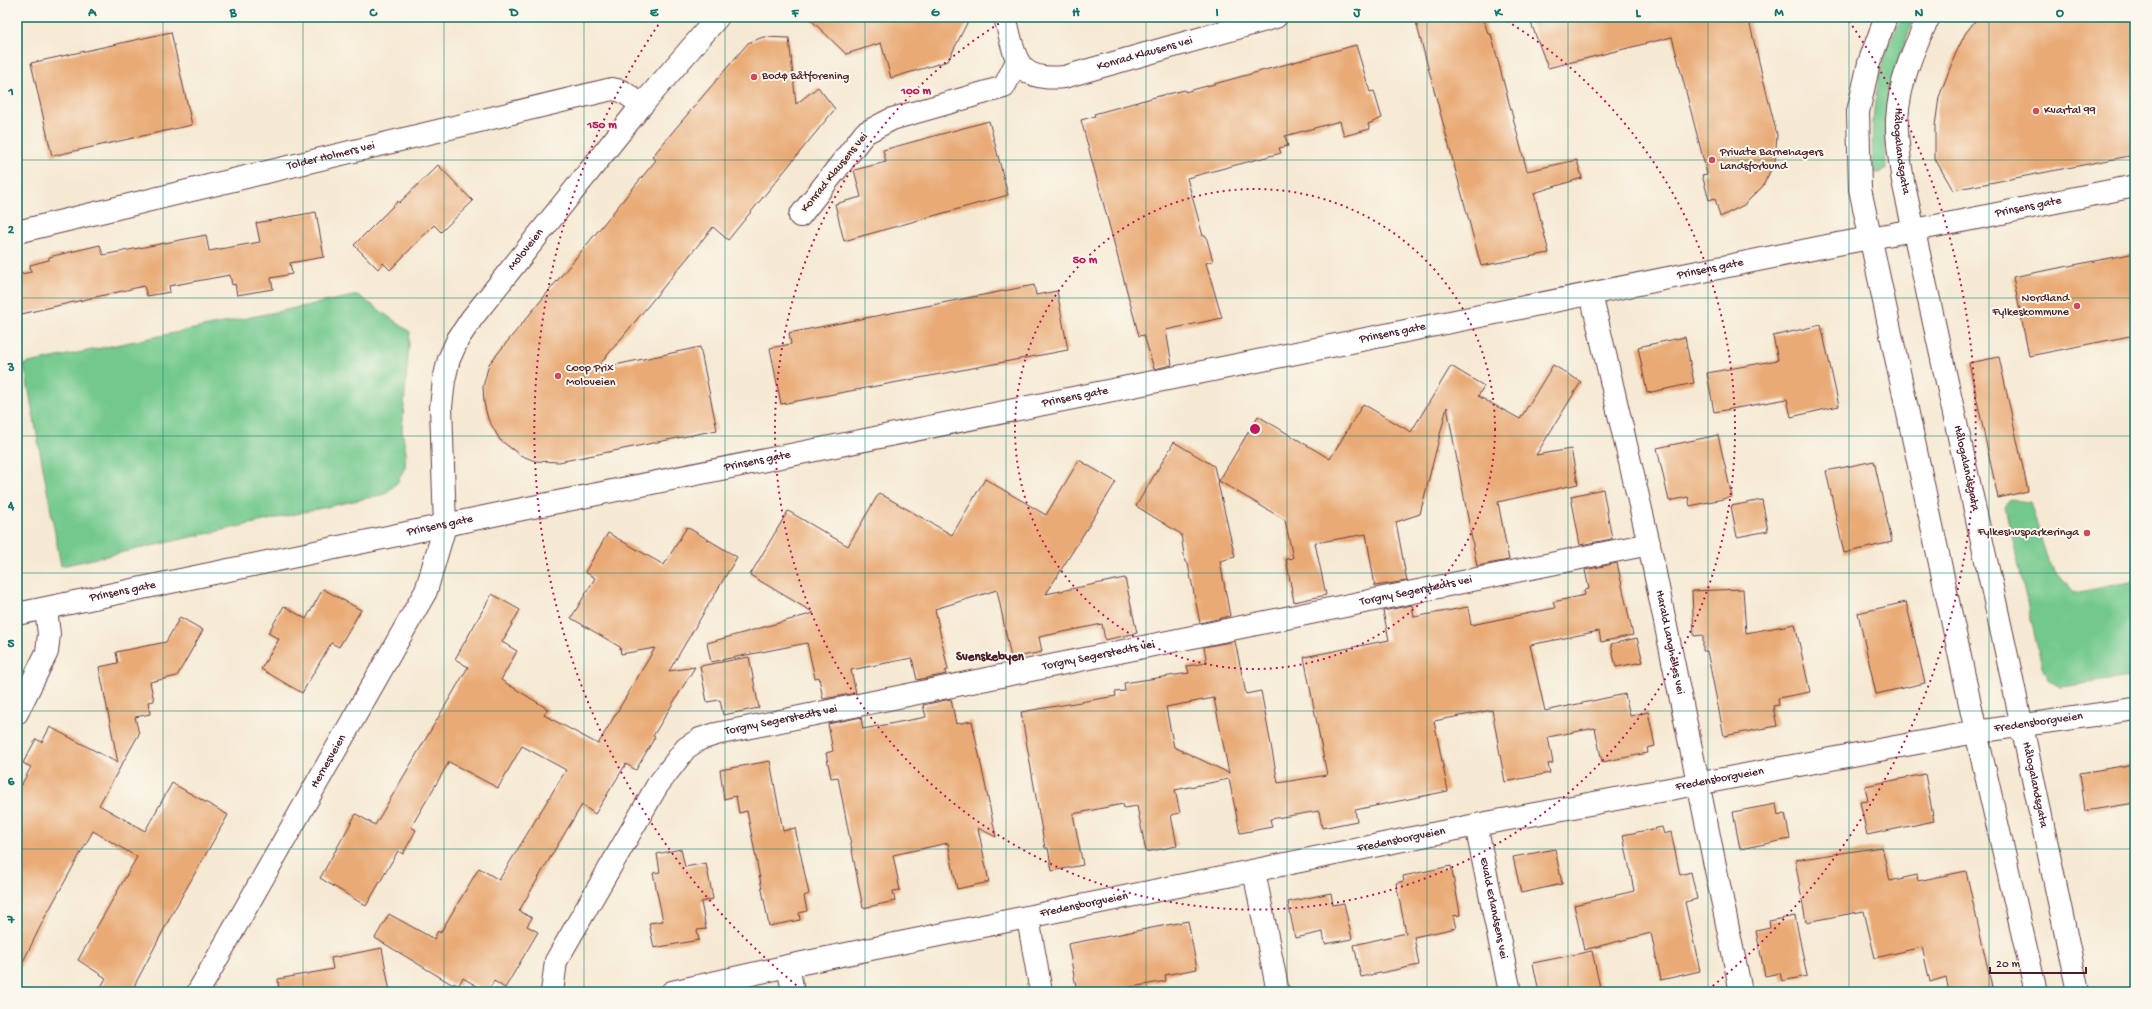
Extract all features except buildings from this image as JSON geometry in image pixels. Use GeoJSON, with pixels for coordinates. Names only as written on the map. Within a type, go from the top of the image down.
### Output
{"type":"FeatureCollection","features":[{"type":"Feature","properties":{"kind":"street","name":"Moloveien"},"geometry":{"type":"LineString","coordinates":[[445,526],[441,406],[444,380],[449,359],[455,346],[472,318],[642,105],[718,17]]}},
{"type":"Feature","properties":{"kind":"street"},"geometry":{"type":"LineString","coordinates":[[1005,17],[1017,61]]}},
{"type":"Feature","properties":{"kind":"street","name":"Konrad Klausens vei"},"geometry":{"type":"LineString","coordinates":[[800,216],[865,132],[892,119],[1004,87],[1017,61],[1028,73],[1045,79],[1064,77],[1276,17]]}},
{"type":"Feature","properties":{"kind":"street"},"geometry":{"type":"LineString","coordinates":[[1886,17],[1869,63],[1858,112],[1860,189],[1872,237],[1976,732],[2036,992]]}},
{"type":"Feature","properties":{"kind":"street","name":"Hålogalandsgata"},"geometry":{"type":"LineString","coordinates":[[1929,17],[1915,46],[1900,94],[1897,121],[1903,181],[1914,229],[1923,281],[2022,725],[2078,992]]}},
{"type":"Feature","properties":{"kind":"street","name":"Tolder Holmers vei"},"geometry":{"type":"LineString","coordinates":[[17,232],[612,89],[622,91],[642,105]]}},
{"type":"Feature","properties":{"kind":"street","name":"Prinsens gate"},"geometry":{"type":"LineString","coordinates":[[17,614],[1872,237],[2135,186]]}},
{"type":"Feature","properties":{"kind":"street","name":"Harald Langhelles vei"},"geometry":{"type":"LineString","coordinates":[[1591,294],[1649,544],[1697,785],[1741,992]]}},
{"type":"Feature","properties":{"kind":"street","name":"Hernesveien"},"geometry":{"type":"LineString","coordinates":[[198,992],[426,591],[445,526]]}},
{"type":"Feature","properties":{"kind":"street","name":"Torgny Segerstedts vei"},"geometry":{"type":"LineString","coordinates":[[552,992],[556,961],[657,786],[686,748],[700,739],[716,734],[1649,544]]}},
{"type":"Feature","properties":{"kind":"street"},"geometry":{"type":"LineString","coordinates":[[17,713],[47,652],[49,634],[46,609]]}},
{"type":"Feature","properties":{"kind":"street","name":"Fredensborgveien"},"geometry":{"type":"LineString","coordinates":[[672,992],[788,966],[1476,825],[1976,732],[2135,709]]}},
{"type":"Feature","properties":{"kind":"street","name":"Evald Erlandsens vei"},"geometry":{"type":"LineString","coordinates":[[1476,825],[1510,992]]}},
{"type":"Feature","properties":{"kind":"street"},"geometry":{"type":"LineString","coordinates":[[1254,871],[1278,992]]}},
{"type":"Feature","properties":{"kind":"street"},"geometry":{"type":"LineString","coordinates":[[1028,918],[1041,992]]}},
{"type":"Feature","properties":{"kind":"street"},"geometry":{"type":"LineString","coordinates":[[788,966],[793,992]]}},
{"type":"Feature","properties":{"kind":"green space"},"geometry":{"type":"Polygon","coordinates":[[[1902,17],[1915,17],[1895,73],[1891,92],[1886,129],[1886,169],[1878,173],[1873,172],[1872,152],[1872,132],[1876,92],[1886,54],[1902,17]]]}},
{"type":"Feature","properties":{"kind":"green space"},"geometry":{"type":"Polygon","coordinates":[[[358,295],[410,332],[402,430],[406,453],[405,467],[397,483],[385,494],[61,566],[24,364],[358,295]]]}},
{"type":"Feature","properties":{"kind":"green space"},"geometry":{"type":"Polygon","coordinates":[[[2011,500],[2030,502],[2049,564],[2074,593],[2135,581],[2135,676],[2061,687],[2049,680],[2042,667],[2005,507],[2011,500]]]}},
{"type":"Feature","properties":{"kind":"place","name":"Bodø Båtforening"},"geometry":{"type":"Point","coordinates":[754,77]}},
{"type":"Feature","properties":{"kind":"place","name":"Kvartal 99"},"geometry":{"type":"Point","coordinates":[2036,111]}},
{"type":"Feature","properties":{"kind":"place","name":"Private Barnehagers Landsforbund"},"geometry":{"type":"Point","coordinates":[1712,160]}},
{"type":"Feature","properties":{"kind":"place","name":"Nordland Fylkeskommune"},"geometry":{"type":"Point","coordinates":[2077,306]}},
{"type":"Feature","properties":{"kind":"place","name":"Coop Prix Moloveien"},"geometry":{"type":"Point","coordinates":[558,376]}},
{"type":"Feature","properties":{"kind":"place","name":"Fylkeshusparkeringa"},"geometry":{"type":"Point","coordinates":[2087,533]}},
{"type":"Feature","properties":{"kind":"district","name":"Svenskebyen"},"geometry":{"type":"Point","coordinates":[990,657]}}]}
